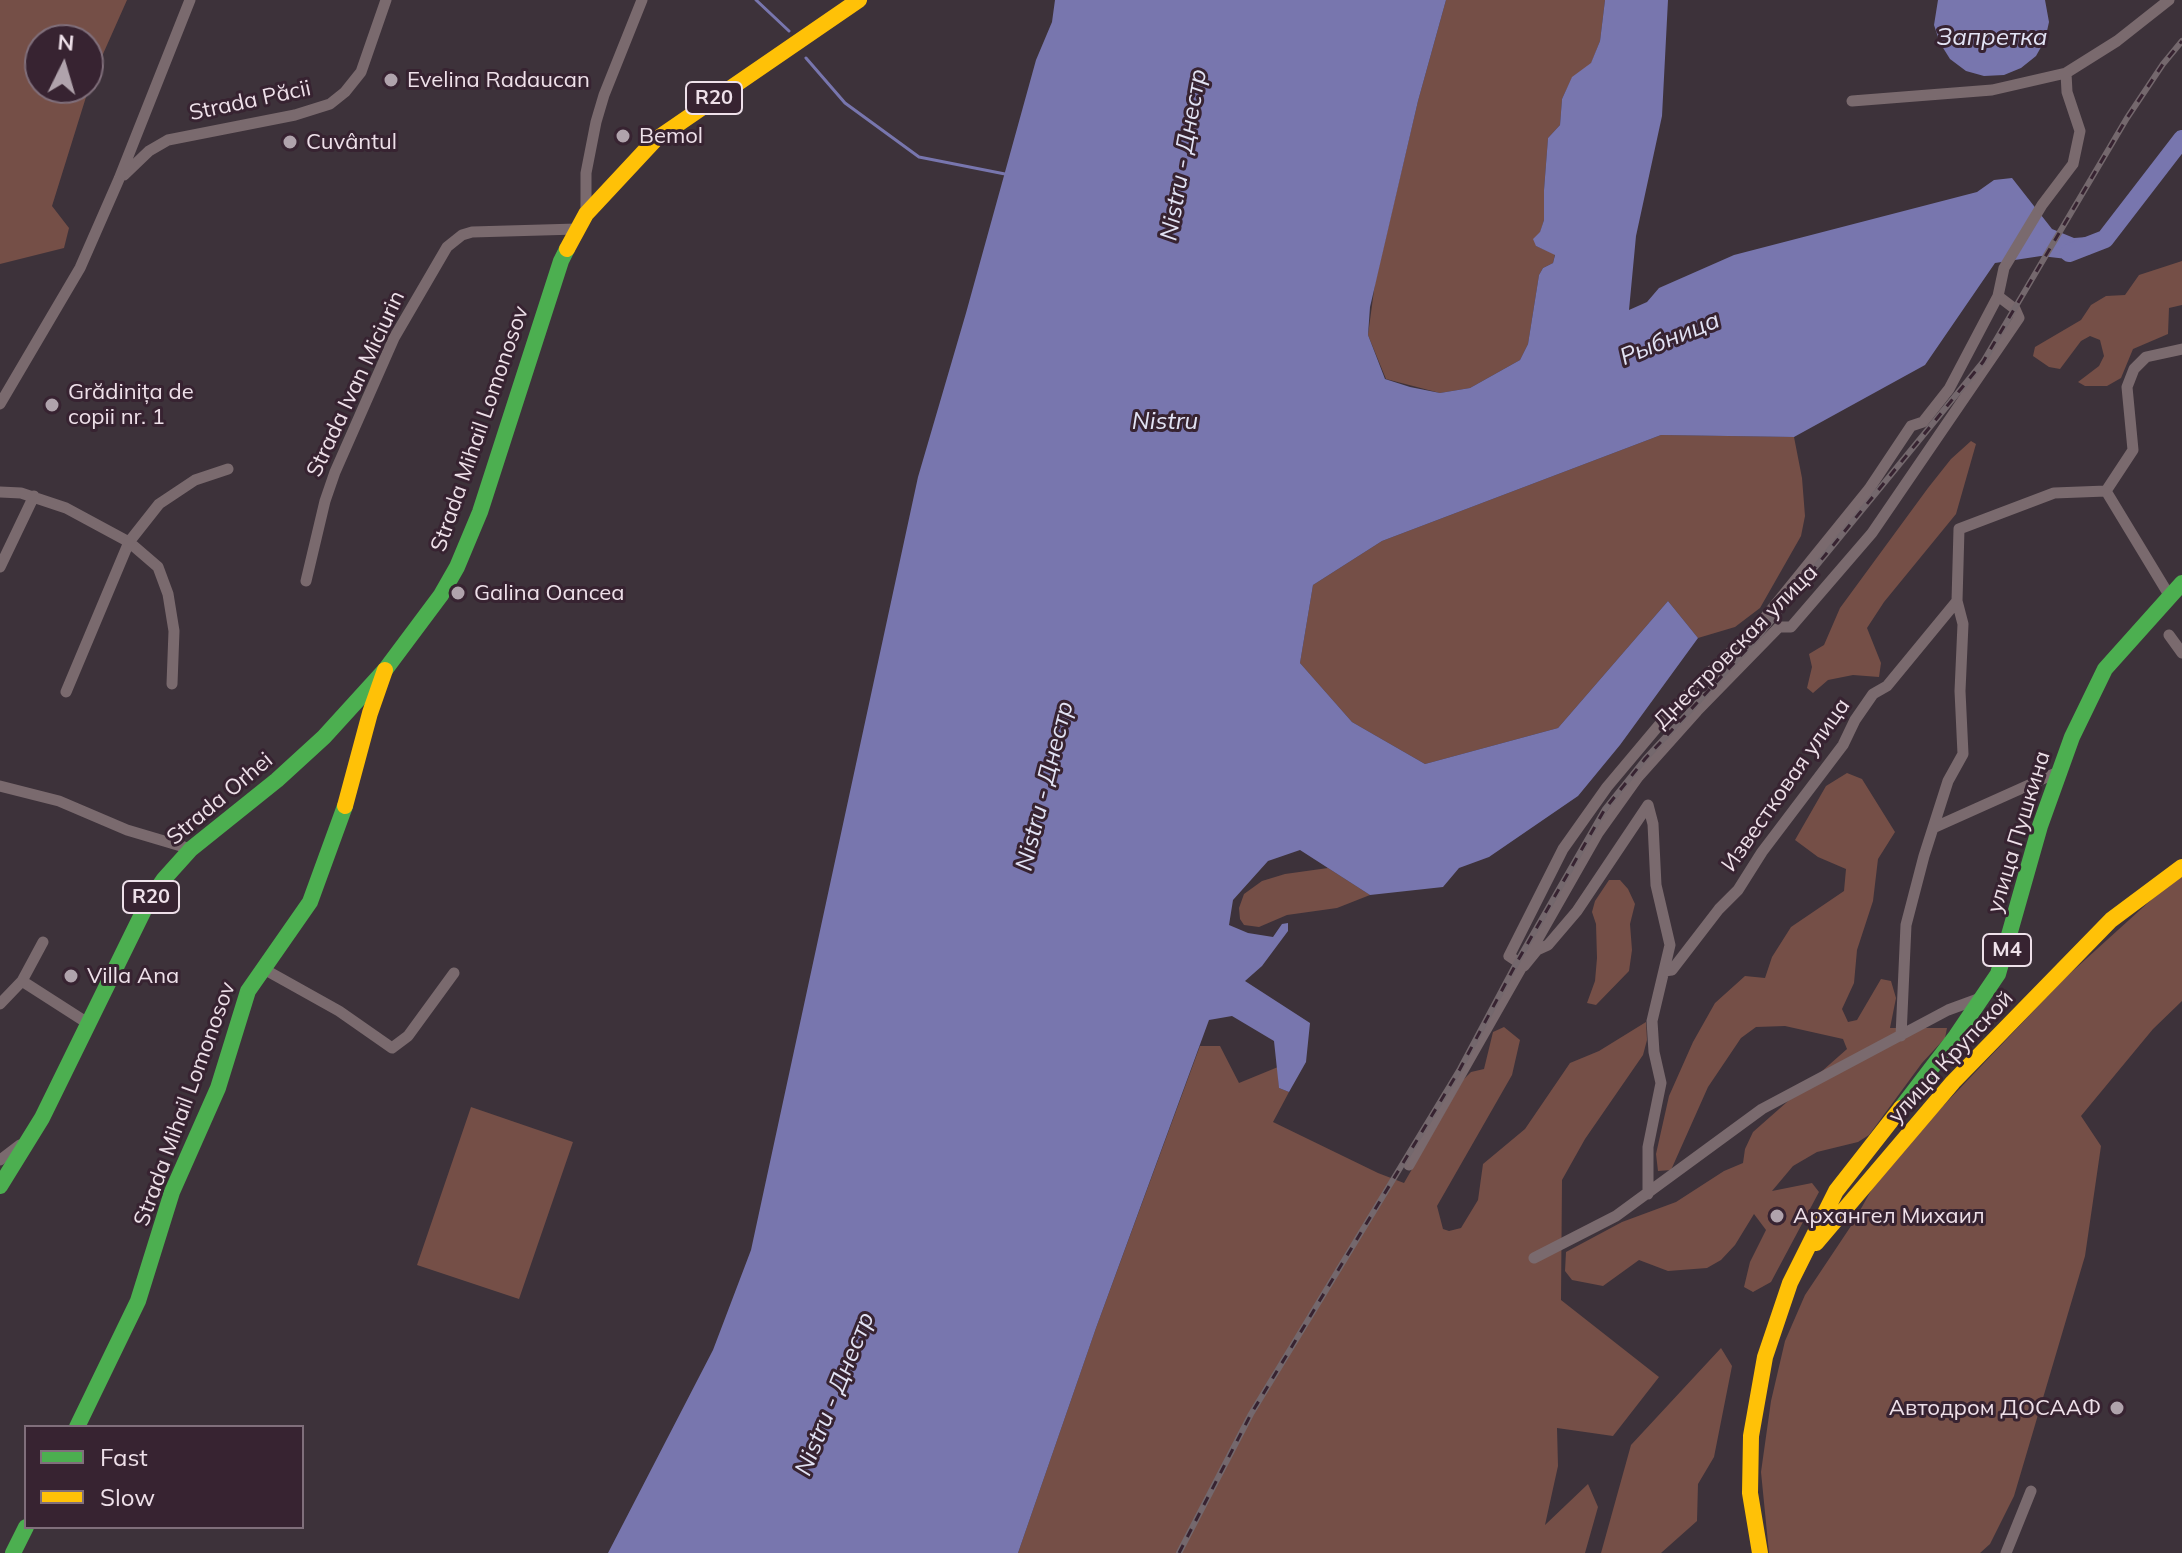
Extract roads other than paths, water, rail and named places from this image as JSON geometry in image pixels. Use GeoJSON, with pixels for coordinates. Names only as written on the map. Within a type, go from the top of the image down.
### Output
{"type":"FeatureCollection","features":[{"type":"Feature","properties":{"kind":"main road","name":"R20"},"geometry":{"type":"LineString","coordinates":[[582,222],[655,140],[859,0]]}},
{"type":"Feature","properties":{"kind":"main road","name":"Strada Mihail Lomonosov"},"geometry":{"type":"LineString","coordinates":[[78,1425],[138,1301],[172,1192],[218,1088],[248,991],[299,918],[320,880],[385,670],[441,595],[465,548],[483,503],[561,261],[582,222]]}},
{"type":"Feature","properties":{"kind":"main road","name":"улица Пушкина"},"geometry":{"type":"LineString","coordinates":[[1802,1259],[1836,1191],[1986,996],[2004,962],[2027,868],[2058,772],[2105,669],[2176,589]]}},
{"type":"Feature","properties":{"kind":"main road","name":"Strada Orhei"},"geometry":{"type":"LineString","coordinates":[[0,1186],[30,1138],[147,904],[164,879],[191,849],[305,755],[385,670]]}},
{"type":"Feature","properties":{"kind":"main road","name":"улица Крупской"},"geometry":{"type":"LineString","coordinates":[[1802,1259],[1953,1082],[2111,920],[2182,867]]}},
{"type":"Feature","properties":{"kind":"main road","name":"M4"},"geometry":{"type":"LineString","coordinates":[[1760,1553],[1750,1493],[1751,1436],[1765,1357],[1782,1303],[1802,1259]]}},
{"type":"Feature","properties":{"kind":"main road"},"geometry":{"type":"LineString","coordinates":[[13,1553],[25,1529]]}},
{"type":"Feature","properties":{"kind":"street","name":"Strada Păcii"},"geometry":{"type":"LineString","coordinates":[[0,404],[80,268],[190,0]]}},
{"type":"Feature","properties":{"kind":"street","name":"Strada Păcii"},"geometry":{"type":"LineString","coordinates":[[119,179],[149,151],[168,140],[295,115],[330,104],[345,92],[361,72],[386,0]]}},
{"type":"Feature","properties":{"kind":"street","name":"Strada Mihail Lomonosov"},"geometry":{"type":"LineString","coordinates":[[582,222],[586,173],[596,122],[642,0]]}},
{"type":"Feature","properties":{"kind":"street"},"geometry":{"type":"LineString","coordinates":[[1852,101],[1992,90],[2066,73],[2117,41],[2169,0]]}},
{"type":"Feature","properties":{"kind":"street"},"geometry":{"type":"LineString","coordinates":[[1648,1194],[1648,1147],[1661,1083],[1654,1052],[1652,1021],[1670,945],[1656,885],[1653,824],[1648,805],[1577,911],[1548,945],[1537,950],[1524,966],[1509,956],[1563,849],[1607,787],[1670,712],[1763,620],[1869,489],[1911,426],[1923,422],[1949,389],[1998,296],[2004,268],[2042,205],[2073,164],[2080,131],[2067,92],[2066,73]]}},
{"type":"Feature","properties":{"kind":"street","name":"Strada Ivan Miciurin"},"geometry":{"type":"LineString","coordinates":[[306,581],[335,472],[394,338],[447,247],[462,235],[472,232],[582,222]]}},
{"type":"Feature","properties":{"kind":"street","name":"Днестровская улица"},"geometry":{"type":"LineString","coordinates":[[1409,1165],[1598,833],[1638,777],[1697,711],[1779,627],[1791,627],[1872,533],[2019,318],[2015,309],[1998,296]]}},
{"type":"Feature","properties":{"kind":"street"},"geometry":{"type":"LineString","coordinates":[[2106,491],[2133,450],[2127,387],[2134,369],[2146,357],[2182,349]]}},
{"type":"Feature","properties":{"kind":"street"},"geometry":{"type":"LineString","coordinates":[[66,692],[129,542],[159,504],[195,480],[228,469]]}},
{"type":"Feature","properties":{"kind":"street"},"geometry":{"type":"LineString","coordinates":[[1901,1036],[1906,925],[1948,781],[1963,754],[1960,691],[1963,624],[1957,601],[1959,529],[2054,493],[2106,491]]}},
{"type":"Feature","properties":{"kind":"street"},"geometry":{"type":"LineString","coordinates":[[2106,491],[2176,589]]}},
{"type":"Feature","properties":{"kind":"street"},"geometry":{"type":"LineString","coordinates":[[0,492],[34,496],[66,508],[129,542],[158,567],[168,594],[174,631],[172,684]]}},
{"type":"Feature","properties":{"kind":"street"},"geometry":{"type":"LineString","coordinates":[[0,567],[34,496]]}},
{"type":"Feature","properties":{"kind":"street","name":"Известковая улица"},"geometry":{"type":"LineString","coordinates":[[1664,971],[1672,970],[1719,909],[1738,890],[1762,852],[1843,745],[1873,694],[1887,686],[1957,601]]}},
{"type":"Feature","properties":{"kind":"street"},"geometry":{"type":"LineString","coordinates":[[2169,635],[2182,653]]}},
{"type":"Feature","properties":{"kind":"street"},"geometry":{"type":"LineString","coordinates":[[1933,828],[2058,772]]}},
{"type":"Feature","properties":{"kind":"street"},"geometry":{"type":"LineString","coordinates":[[0,786],[59,801],[127,830],[191,849]]}},
{"type":"Feature","properties":{"kind":"street"},"geometry":{"type":"LineString","coordinates":[[0,1004],[22,981],[43,942]]}},
{"type":"Feature","properties":{"kind":"street"},"geometry":{"type":"LineString","coordinates":[[262,968],[339,1011],[392,1048],[408,1036],[454,973]]}},
{"type":"Feature","properties":{"kind":"street"},"geometry":{"type":"LineString","coordinates":[[22,981],[89,1024]]}},
{"type":"Feature","properties":{"kind":"street"},"geometry":{"type":"LineString","coordinates":[[1534,1258],[1616,1216],[1762,1109],[1948,1010],[1986,996]]}},
{"type":"Feature","properties":{"kind":"street","name":"Strada Orhei"},"geometry":{"type":"LineString","coordinates":[[0,1160],[30,1138]]}},
{"type":"Feature","properties":{"kind":"street"},"geometry":{"type":"LineString","coordinates":[[2006,1553],[2031,1491]]}},
{"type":"Feature","properties":{"kind":"water","name":"Nistru"},"geometry":{"type":"Polygon","coordinates":[[[1055,0],[1446,0],[1418,101],[1370,307],[1368,335],[1385,379],[1410,387],[1440,393],[1470,388],[1520,360],[1528,344],[1539,275],[1543,268],[1553,263],[1555,255],[1536,246],[1533,239],[1540,232],[1544,220],[1548,138],[1560,125],[1562,99],[1572,77],[1591,63],[1600,41],[1605,0],[1668,0],[1662,116],[1636,236],[1629,310],[1647,302],[1659,288],[1734,255],[1977,192],[1994,180],[2012,178],[2052,229],[2074,238],[2087,237],[2091,254],[2067,259],[2041,256],[1995,263],[1925,365],[1794,437],[1661,435],[1382,541],[1313,585],[1300,663],[1352,722],[1425,764],[1558,728],[1668,601],[1698,638],[1620,745],[1578,796],[1489,857],[1459,868],[1443,887],[1370,895],[1300,850],[1268,861],[1233,900],[1229,925],[1248,933],[1273,937],[1282,924],[1288,923],[1288,931],[1262,966],[1245,981],[1310,1023],[1306,1062],[1289,1092],[1279,1088],[1274,1041],[1232,1016],[1209,1020],[1096,1328],[1018,1553],[608,1553],[713,1350],[751,1250],[918,477],[1036,60],[1052,22],[1055,0]]]}},
{"type":"Feature","properties":{"kind":"water","name":"Запретка"},"geometry":{"type":"Polygon","coordinates":[[[1938,0],[2045,0],[2049,22],[2045,40],[2036,56],[2021,68],[2004,75],[1984,76],[1966,71],[1950,59],[1940,43],[1934,25],[1938,0]]]}},
{"type":"Feature","properties":{"kind":"waterway"},"geometry":{"type":"LineString","coordinates":[[756,0],[789,31]]}},
{"type":"Feature","properties":{"kind":"waterway"},"geometry":{"type":"LineString","coordinates":[[806,58],[845,103],[919,157],[1005,174]]}},
{"type":"Feature","properties":{"kind":"waterway","name":"Рыбница"},"geometry":{"type":"LineString","coordinates":[[2069,253],[2105,239],[2182,139]]}},
{"type":"Feature","properties":{"kind":"railway"},"geometry":{"type":"LineString","coordinates":[[1179,1553],[1251,1414],[1460,1069],[1605,809],[1645,759],[1759,636],[1983,362],[2127,118],[2182,41]]}},
{"type":"Feature","properties":{"kind":"place","name":"Evelina Radaucan"},"geometry":{"type":"Point","coordinates":[391,80]}},
{"type":"Feature","properties":{"kind":"place","name":"Bemol"},"geometry":{"type":"Point","coordinates":[623,136]}},
{"type":"Feature","properties":{"kind":"place","name":"Cuvântul"},"geometry":{"type":"Point","coordinates":[290,142]}},
{"type":"Feature","properties":{"kind":"place","name":"Grădinița de copii nr. 1"},"geometry":{"type":"Point","coordinates":[52,405]}},
{"type":"Feature","properties":{"kind":"place","name":"Galina Oancea"},"geometry":{"type":"Point","coordinates":[458,593]}},
{"type":"Feature","properties":{"kind":"place","name":"Villa Ana"},"geometry":{"type":"Point","coordinates":[71,976]}},
{"type":"Feature","properties":{"kind":"place","name":"Архангел Михаил"},"geometry":{"type":"Point","coordinates":[1777,1216]}},
{"type":"Feature","properties":{"kind":"place","name":"Автодром ДОСААФ"},"geometry":{"type":"Point","coordinates":[2117,1408]}},
{"type":"Feature","properties":{"kind":"water label","name":"Nistru - Днестр"},"geometry":{"type":"Point","coordinates":[1184,155]}},
{"type":"Feature","properties":{"kind":"water label","name":"Nistru - Днестр"},"geometry":{"type":"Point","coordinates":[1045,786]}},
{"type":"Feature","properties":{"kind":"water label","name":"Nistru - Днестр"},"geometry":{"type":"Point","coordinates":[835,1394]}}]}
